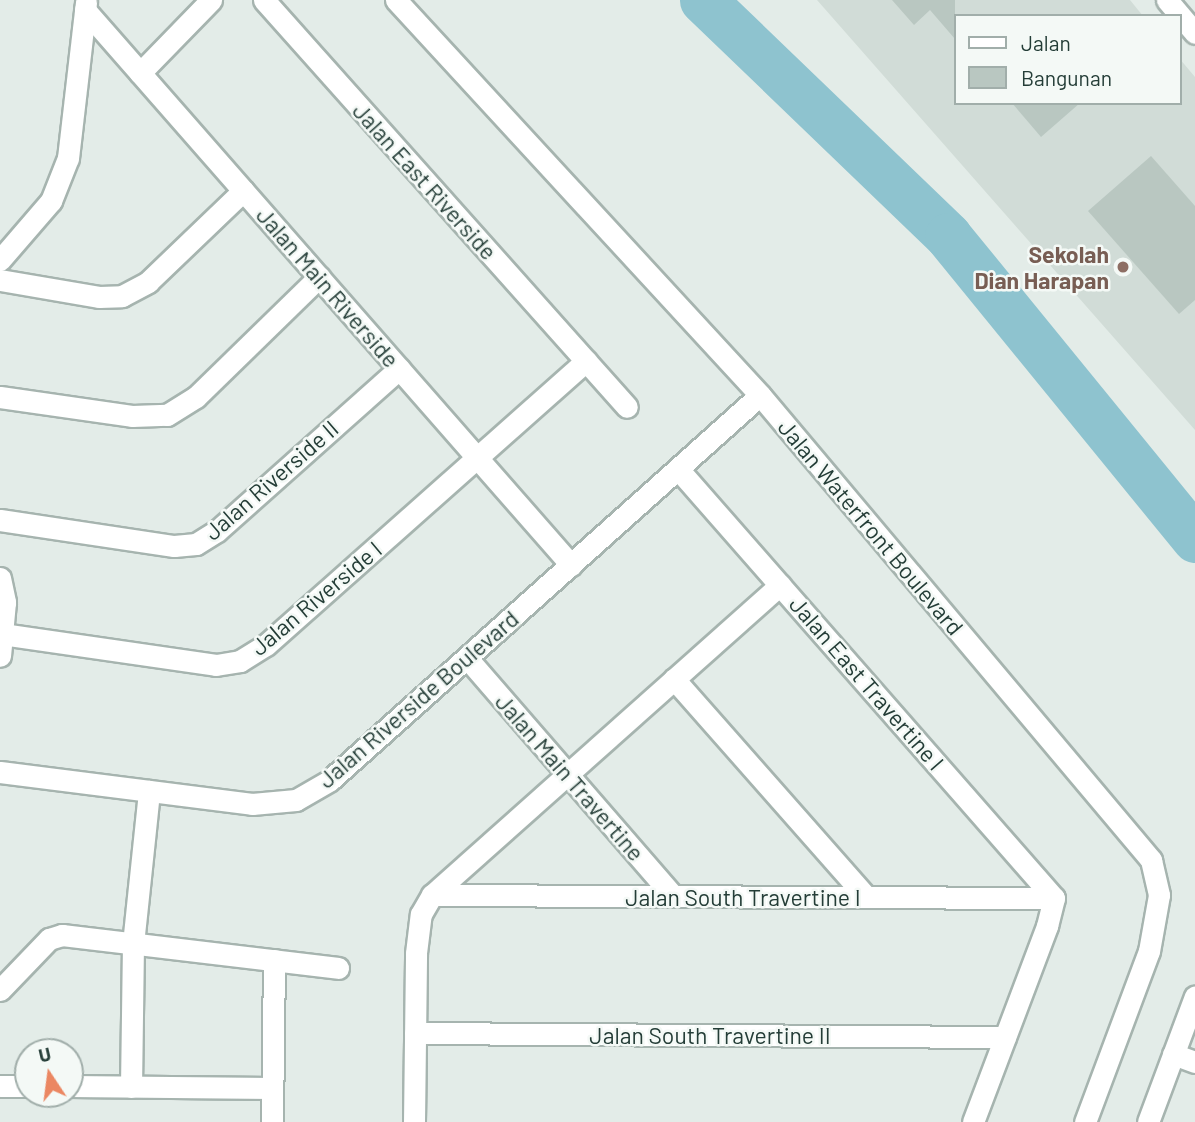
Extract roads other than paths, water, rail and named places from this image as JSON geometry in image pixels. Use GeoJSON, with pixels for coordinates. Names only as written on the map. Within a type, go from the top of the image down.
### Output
{"type":"FeatureCollection","features":[{"type":"Feature","properties":{"kind":"street"},"geometry":{"type":"LineString","coordinates":[[140,73],[211,0]]}},
{"type":"Feature","properties":{"kind":"street","name":"Jalan East Riverside"},"geometry":{"type":"LineString","coordinates":[[264,0],[627,407]]}},
{"type":"Feature","properties":{"kind":"street","name":"Jalan Waterfront Boulevard"},"geometry":{"type":"LineString","coordinates":[[396,0],[760,395],[1151,860],[1159,895],[1149,951],[1085,1122]]}},
{"type":"Feature","properties":{"kind":"street"},"geometry":{"type":"LineString","coordinates":[[1167,0],[1179,14]]}},
{"type":"Feature","properties":{"kind":"street"},"geometry":{"type":"LineString","coordinates":[[0,260],[51,201],[68,158],[86,5]]}},
{"type":"Feature","properties":{"kind":"street","name":"Jalan Main Riverside"},"geometry":{"type":"LineString","coordinates":[[86,5],[140,73],[570,565]]}},
{"type":"Feature","properties":{"kind":"street"},"geometry":{"type":"LineString","coordinates":[[1181,16],[1195,33]]}},
{"type":"Feature","properties":{"kind":"street"},"geometry":{"type":"LineString","coordinates":[[0,280],[99,297],[122,296],[148,282],[243,191]]}},
{"type":"Feature","properties":{"kind":"street"},"geometry":{"type":"LineString","coordinates":[[0,397],[132,416],[166,415],[196,397],[319,277]]}},
{"type":"Feature","properties":{"kind":"street"},"geometry":{"type":"LineString","coordinates":[[477,458],[586,361]]}},
{"type":"Feature","properties":{"kind":"street","name":"Jalan Riverside II"},"geometry":{"type":"LineString","coordinates":[[0,520],[174,545],[196,544],[217,531],[399,369]]}},
{"type":"Feature","properties":{"kind":"street","name":"Jalan Riverside Boulevard"},"geometry":{"type":"LineString","coordinates":[[0,772],[252,804],[296,800],[330,780],[760,395]]}},
{"type":"Feature","properties":{"kind":"street","name":"Jalan Riverside I"},"geometry":{"type":"LineString","coordinates":[[2,634],[216,665],[240,661],[266,645],[477,458]]}},
{"type":"Feature","properties":{"kind":"street","name":"Jalan East Travertine I"},"geometry":{"type":"LineString","coordinates":[[678,469],[1054,898]]}},
{"type":"Feature","properties":{"kind":"street"},"geometry":{"type":"LineString","coordinates":[[0,578],[5,602],[0,656]]}},
{"type":"Feature","properties":{"kind":"street"},"geometry":{"type":"LineString","coordinates":[[414,1122],[416,953],[421,914],[432,895],[780,585]]}},
{"type":"Feature","properties":{"kind":"street","name":"Jalan Main Travertine"},"geometry":{"type":"LineString","coordinates":[[467,658],[673,896]]}},
{"type":"Feature","properties":{"kind":"street"},"geometry":{"type":"LineString","coordinates":[[674,679],[866,897]]}},
{"type":"Feature","properties":{"kind":"street"},"geometry":{"type":"LineString","coordinates":[[131,1087],[133,944],[149,791]]}},
{"type":"Feature","properties":{"kind":"street","name":"Jalan South Travertine I"},"geometry":{"type":"LineString","coordinates":[[432,895],[1054,898]]}},
{"type":"Feature","properties":{"kind":"street"},"geometry":{"type":"LineString","coordinates":[[973,1122],[1047,926],[1054,898]]}},
{"type":"Feature","properties":{"kind":"street"},"geometry":{"type":"LineString","coordinates":[[0,990],[49,939],[62,935],[338,968]]}},
{"type":"Feature","properties":{"kind":"street"},"geometry":{"type":"LineString","coordinates":[[272,1122],[274,960]]}},
{"type":"Feature","properties":{"kind":"street"},"geometry":{"type":"LineString","coordinates":[[1148,1122],[1195,996]]}},
{"type":"Feature","properties":{"kind":"street","name":"Jalan South Travertine II"},"geometry":{"type":"LineString","coordinates":[[415,1033],[1005,1037]]}},
{"type":"Feature","properties":{"kind":"street"},"geometry":{"type":"LineString","coordinates":[[1173,1054],[1195,1062]]}},
{"type":"Feature","properties":{"kind":"street"},"geometry":{"type":"LineString","coordinates":[[84,1086],[272,1088]]}},
{"type":"Feature","properties":{"kind":"waterway"},"geometry":{"type":"LineString","coordinates":[[703,0],[948,236],[1195,539]]}},
{"type":"Feature","properties":{"kind":"place","name":"Sekolah Dian Harapan"},"geometry":{"type":"Point","coordinates":[1123,267]}}]}
